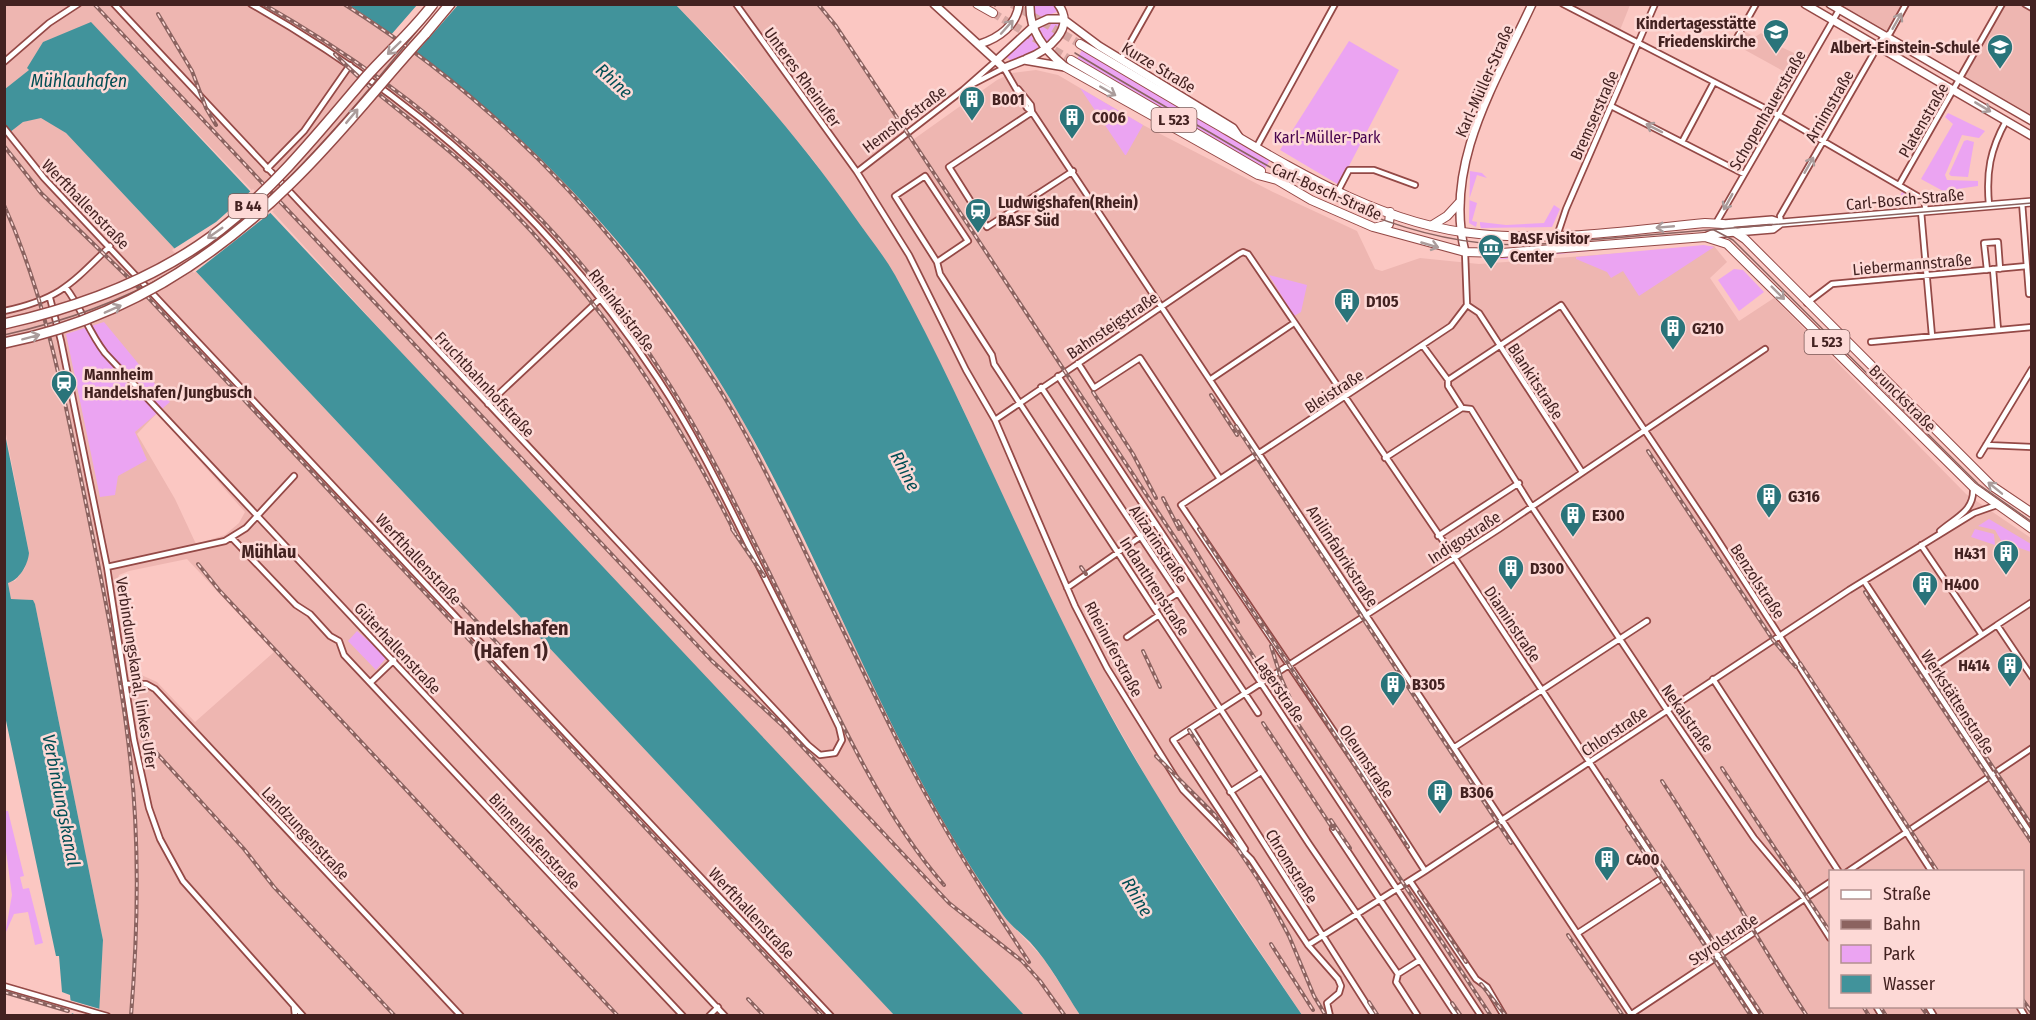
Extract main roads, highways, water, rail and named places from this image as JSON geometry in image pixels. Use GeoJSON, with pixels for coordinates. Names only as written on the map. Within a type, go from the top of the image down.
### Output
{"type":"FeatureCollection","features":[{"type":"Feature","properties":{"kind":"highway","name":"B 44"},"geometry":{"type":"LineString","coordinates":[[4,324],[57,311],[116,289],[185,253],[219,231],[288,165],[374,68],[414,29],[433,4]]}},
{"type":"Feature","properties":{"kind":"highway","name":"B 44"},"geometry":{"type":"LineString","coordinates":[[4,343],[94,317],[158,287],[235,234],[314,160],[450,4]]}},
{"type":"Feature","properties":{"kind":"main road"},"geometry":{"type":"LineString","coordinates":[[977,4],[993,13]]}},
{"type":"Feature","properties":{"kind":"main road","name":"Carl-Bosch-Straße"},"geometry":{"type":"LineString","coordinates":[[1080,44],[1256,148],[1338,191],[1390,212],[1431,225],[1502,236],[1557,236],[1720,224]]}},
{"type":"Feature","properties":{"kind":"main road","name":"L 523"},"geometry":{"type":"LineString","coordinates":[[1071,60],[1277,180]]}},
{"type":"Feature","properties":{"kind":"main road","name":"Carl-Bosch-Straße"},"geometry":{"type":"LineString","coordinates":[[1065,67],[1208,148],[1258,175],[1277,180],[1311,200],[1373,227],[1465,252],[1502,253],[1705,237]]}},
{"type":"Feature","properties":{"kind":"main road"},"geometry":{"type":"LineString","coordinates":[[1431,225],[1447,216],[1459,203]]}},
{"type":"Feature","properties":{"kind":"main road"},"geometry":{"type":"LineString","coordinates":[[1373,227],[1388,225],[1390,212]]}},
{"type":"Feature","properties":{"kind":"main road","name":"Brunckstraße"},"geometry":{"type":"LineString","coordinates":[[1720,224],[1737,232],[1992,486],[2031,513]]}},
{"type":"Feature","properties":{"kind":"main road","name":"Brunckstraße"},"geometry":{"type":"LineString","coordinates":[[1705,237],[1727,244],[1737,251],[1973,487],[2031,529]]}},
{"type":"Feature","properties":{"kind":"water","name":"Rhine"},"geometry":{"type":"Polygon","coordinates":[[[349,5],[676,5],[700,30],[791,133],[834,188],[890,267],[948,379],[1073,644],[1100,696],[1171,818],[1302,1015],[1080,1015],[1037,950],[1003,915],[946,826],[881,703],[768,467],[705,359],[664,300],[619,243],[571,189],[519,138],[408,46],[349,5]]]}},
{"type":"Feature","properties":{"kind":"water","name":"Mühlauhafen"},"geometry":{"type":"Polygon","coordinates":[[[91,22],[1024,1015],[894,1015],[66,133],[41,118],[23,122],[5,136],[5,89],[29,70],[27,68],[43,42],[91,22]]]}},
{"type":"Feature","properties":{"kind":"water","name":"Verbindungskanal"},"geometry":{"type":"Polygon","coordinates":[[[4,429],[29,553],[22,571],[16,579],[8,583],[11,599],[33,600],[35,604],[103,940],[99,1015],[72,1015],[70,995],[62,992],[59,956],[56,956],[5,716],[4,429]]]}},
{"type":"Feature","properties":{"kind":"tunnel"},"geometry":{"type":"LineString","coordinates":[[1012,4],[1080,44]]}},
{"type":"Feature","properties":{"kind":"tunnel"},"geometry":{"type":"LineString","coordinates":[[993,13],[1071,60]]}},
{"type":"Feature","properties":{"kind":"tram line"},"geometry":{"type":"LineString","coordinates":[[4,335],[68,318],[130,294],[170,273],[210,246],[247,217],[315,150],[379,78],[439,4]]}},
{"type":"Feature","properties":{"kind":"tram line"},"geometry":{"type":"LineString","coordinates":[[1075,53],[1248,154],[1326,196],[1367,214],[1452,239],[1496,244],[1541,244],[2032,203]]}},
{"type":"Feature","properties":{"kind":"tram line"},"geometry":{"type":"LineString","coordinates":[[1714,230],[1733,240],[1978,484],[2032,522]]}},
{"type":"Feature","properties":{"kind":"railway"},"geometry":{"type":"LineString","coordinates":[[263,4],[323,40],[382,80],[438,123],[491,170],[541,220],[632,328],[684,408],[708,451],[867,772],[891,812],[944,885]]}},
{"type":"Feature","properties":{"kind":"railway"},"geometry":{"type":"LineString","coordinates":[[344,4],[453,82],[551,172],[596,221],[678,326],[715,382],[758,457],[897,740],[943,826],[1029,962]]}},
{"type":"Feature","properties":{"kind":"railway"},"geometry":{"type":"LineString","coordinates":[[818,4],[836,26],[912,140],[1491,1016]]}},
{"type":"Feature","properties":{"kind":"railway"},"geometry":{"type":"LineString","coordinates":[[95,5],[712,661],[783,726],[949,903],[1022,961],[1040,981],[1065,1016]]}},
{"type":"Feature","properties":{"kind":"railway"},"geometry":{"type":"LineString","coordinates":[[158,14],[192,71],[206,108],[216,125]]}},
{"type":"Feature","properties":{"kind":"railway"},"geometry":{"type":"LineString","coordinates":[[335,54],[369,86],[476,175],[517,216],[590,300],[653,389],[710,484],[736,535]]}},
{"type":"Feature","properties":{"kind":"railway"},"geometry":{"type":"LineString","coordinates":[[4,146],[41,193],[140,289],[822,1016]]}},
{"type":"Feature","properties":{"kind":"railway"},"geometry":{"type":"LineString","coordinates":[[4,205],[31,274],[60,381],[103,589],[121,690],[130,757],[137,854],[131,1016]]}},
{"type":"Feature","properties":{"kind":"railway"},"geometry":{"type":"LineString","coordinates":[[1093,392],[1133,454],[1156,498]]}},
{"type":"Feature","properties":{"kind":"railway"},"geometry":{"type":"LineString","coordinates":[[1211,395],[1237,435]]}},
{"type":"Feature","properties":{"kind":"railway"},"geometry":{"type":"LineString","coordinates":[[1236,426],[1511,843]]}},
{"type":"Feature","properties":{"kind":"railway"},"geometry":{"type":"LineString","coordinates":[[1648,451],[1773,640],[1796,667]]}},
{"type":"Feature","properties":{"kind":"railway"},"geometry":{"type":"LineString","coordinates":[[1163,498],[1179,529]]}},
{"type":"Feature","properties":{"kind":"railway"},"geometry":{"type":"LineString","coordinates":[[1178,521],[1238,622]]}},
{"type":"Feature","properties":{"kind":"railway"},"geometry":{"type":"LineString","coordinates":[[732,529],[764,576]]}},
{"type":"Feature","properties":{"kind":"railway"},"geometry":{"type":"LineString","coordinates":[[1199,529],[1263,627]]}},
{"type":"Feature","properties":{"kind":"railway"},"geometry":{"type":"LineString","coordinates":[[397,537],[500,646]]}},
{"type":"Feature","properties":{"kind":"railway"},"geometry":{"type":"LineString","coordinates":[[198,564],[219,590],[618,1016]]}},
{"type":"Feature","properties":{"kind":"railway"},"geometry":{"type":"LineString","coordinates":[[1081,567],[1086,574]]}},
{"type":"Feature","properties":{"kind":"railway"},"geometry":{"type":"LineString","coordinates":[[1865,592],[2032,843]]}},
{"type":"Feature","properties":{"kind":"railway"},"geometry":{"type":"LineString","coordinates":[[1259,619],[1408,847]]}},
{"type":"Feature","properties":{"kind":"railway"},"geometry":{"type":"LineString","coordinates":[[1271,646],[1281,678],[1293,705]]}},
{"type":"Feature","properties":{"kind":"railway"},"geometry":{"type":"LineString","coordinates":[[1143,651],[1160,687]]}},
{"type":"Feature","properties":{"kind":"railway"},"geometry":{"type":"LineString","coordinates":[[1800,663],[1937,870]]}},
{"type":"Feature","properties":{"kind":"railway"},"geometry":{"type":"LineString","coordinates":[[1932,676],[2032,826]]}},
{"type":"Feature","properties":{"kind":"railway"},"geometry":{"type":"LineString","coordinates":[[1263,723],[1333,829]]}},
{"type":"Feature","properties":{"kind":"railway"},"geometry":{"type":"LineString","coordinates":[[1189,730],[1198,744]]}},
{"type":"Feature","properties":{"kind":"railway"},"geometry":{"type":"LineString","coordinates":[[142,737],[244,849],[274,887],[395,1016]]}},
{"type":"Feature","properties":{"kind":"railway"},"geometry":{"type":"LineString","coordinates":[[1156,756],[1215,815],[1260,882],[1289,936],[1314,996],[1326,1016]]}},
{"type":"Feature","properties":{"kind":"railway"},"geometry":{"type":"LineString","coordinates":[[1722,768],[1829,930]]}},
{"type":"Feature","properties":{"kind":"railway"},"geometry":{"type":"LineString","coordinates":[[1607,780],[1763,1016]]}},
{"type":"Feature","properties":{"kind":"railway"},"geometry":{"type":"LineString","coordinates":[[1662,781],[1807,1016]]}},
{"type":"Feature","properties":{"kind":"railway"},"geometry":{"type":"LineString","coordinates":[[1331,820],[1350,848]]}},
{"type":"Feature","properties":{"kind":"railway"},"geometry":{"type":"LineString","coordinates":[[1627,827],[1751,1016]]}},
{"type":"Feature","properties":{"kind":"railway"},"geometry":{"type":"LineString","coordinates":[[1419,892],[1466,962]]}},
{"type":"Feature","properties":{"kind":"railway"},"geometry":{"type":"LineString","coordinates":[[1568,935],[1623,1016]]}},
{"type":"Feature","properties":{"kind":"railway"},"geometry":{"type":"LineString","coordinates":[[1271,944],[1313,1010]]}},
{"type":"Feature","properties":{"kind":"railway"},"geometry":{"type":"LineString","coordinates":[[1481,984],[1506,1016]]}},
{"type":"Feature","properties":{"kind":"railway"},"geometry":{"type":"LineString","coordinates":[[4,992],[68,1011]]}},
{"type":"Feature","properties":{"kind":"railway"},"geometry":{"type":"LineString","coordinates":[[748,999],[764,1016]]}},
{"type":"Feature","properties":{"kind":"railway"},"geometry":{"type":"LineString","coordinates":[[1369,1002],[1378,1016]]}},
{"type":"Feature","properties":{"kind":"railway"},"geometry":{"type":"LineString","coordinates":[[2024,1002],[2032,1013]]}},
{"type":"Feature","properties":{"kind":"railway"},"geometry":{"type":"LineString","coordinates":[[1452,1003],[1461,1016]]}},
{"type":"Feature","properties":{"kind":"railway"},"geometry":{"type":"LineString","coordinates":[[1864,1008],[1869,1016]]}},
{"type":"Feature","properties":{"kind":"railway"},"geometry":{"type":"LineString","coordinates":[[1881,1008],[1886,1016]]}},
{"type":"Feature","properties":{"kind":"railway"},"geometry":{"type":"LineString","coordinates":[[1922,1008],[1928,1016]]}},
{"type":"Feature","properties":{"kind":"place","name":"Kindertagesstätte Friedenskirche"},"geometry":{"type":"Point","coordinates":[1776,55]}},
{"type":"Feature","properties":{"kind":"place","name":"Albert-Einstein-Schule"},"geometry":{"type":"Point","coordinates":[2000,70]}},
{"type":"Feature","properties":{"kind":"place","name":"B001"},"geometry":{"type":"Point","coordinates":[972,122]}},
{"type":"Feature","properties":{"kind":"place","name":"C006"},"geometry":{"type":"Point","coordinates":[1072,140]}},
{"type":"Feature","properties":{"kind":"place","name":"Ludwigshafen(Rhein) BASF Süd"},"geometry":{"type":"Point","coordinates":[978,234]}},
{"type":"Feature","properties":{"kind":"place","name":"BASF Visitor Center"},"geometry":{"type":"Point","coordinates":[1491,270]}},
{"type":"Feature","properties":{"kind":"place","name":"D105"},"geometry":{"type":"Point","coordinates":[1347,324]}},
{"type":"Feature","properties":{"kind":"place","name":"G210"},"geometry":{"type":"Point","coordinates":[1673,351]}},
{"type":"Feature","properties":{"kind":"place","name":"Mannheim Handelshafen/Jungbusch"},"geometry":{"type":"Point","coordinates":[64,406]}},
{"type":"Feature","properties":{"kind":"place","name":"G316"},"geometry":{"type":"Point","coordinates":[1769,519]}},
{"type":"Feature","properties":{"kind":"place","name":"E300"},"geometry":{"type":"Point","coordinates":[1573,538]}},
{"type":"Feature","properties":{"kind":"place","name":"H431"},"geometry":{"type":"Point","coordinates":[2006,576]}},
{"type":"Feature","properties":{"kind":"place","name":"D300"},"geometry":{"type":"Point","coordinates":[1511,591]}},
{"type":"Feature","properties":{"kind":"place","name":"H400"},"geometry":{"type":"Point","coordinates":[1925,607]}},
{"type":"Feature","properties":{"kind":"place","name":"H414"},"geometry":{"type":"Point","coordinates":[2010,688]}},
{"type":"Feature","properties":{"kind":"place","name":"B305"},"geometry":{"type":"Point","coordinates":[1393,707]}},
{"type":"Feature","properties":{"kind":"place","name":"B306"},"geometry":{"type":"Point","coordinates":[1440,815]}},
{"type":"Feature","properties":{"kind":"place","name":"C400"},"geometry":{"type":"Point","coordinates":[1607,882]}},
{"type":"Feature","properties":{"kind":"district","name":"Mühlau"},"geometry":{"type":"Point","coordinates":[269,552]}},
{"type":"Feature","properties":{"kind":"district","name":"Handelshafen (Hafen 1)"},"geometry":{"type":"Point","coordinates":[511,640]}},
{"type":"Feature","properties":{"kind":"park label","name":"Karl-Müller-Park"},"geometry":{"type":"Point","coordinates":[1327,137]}}]}
